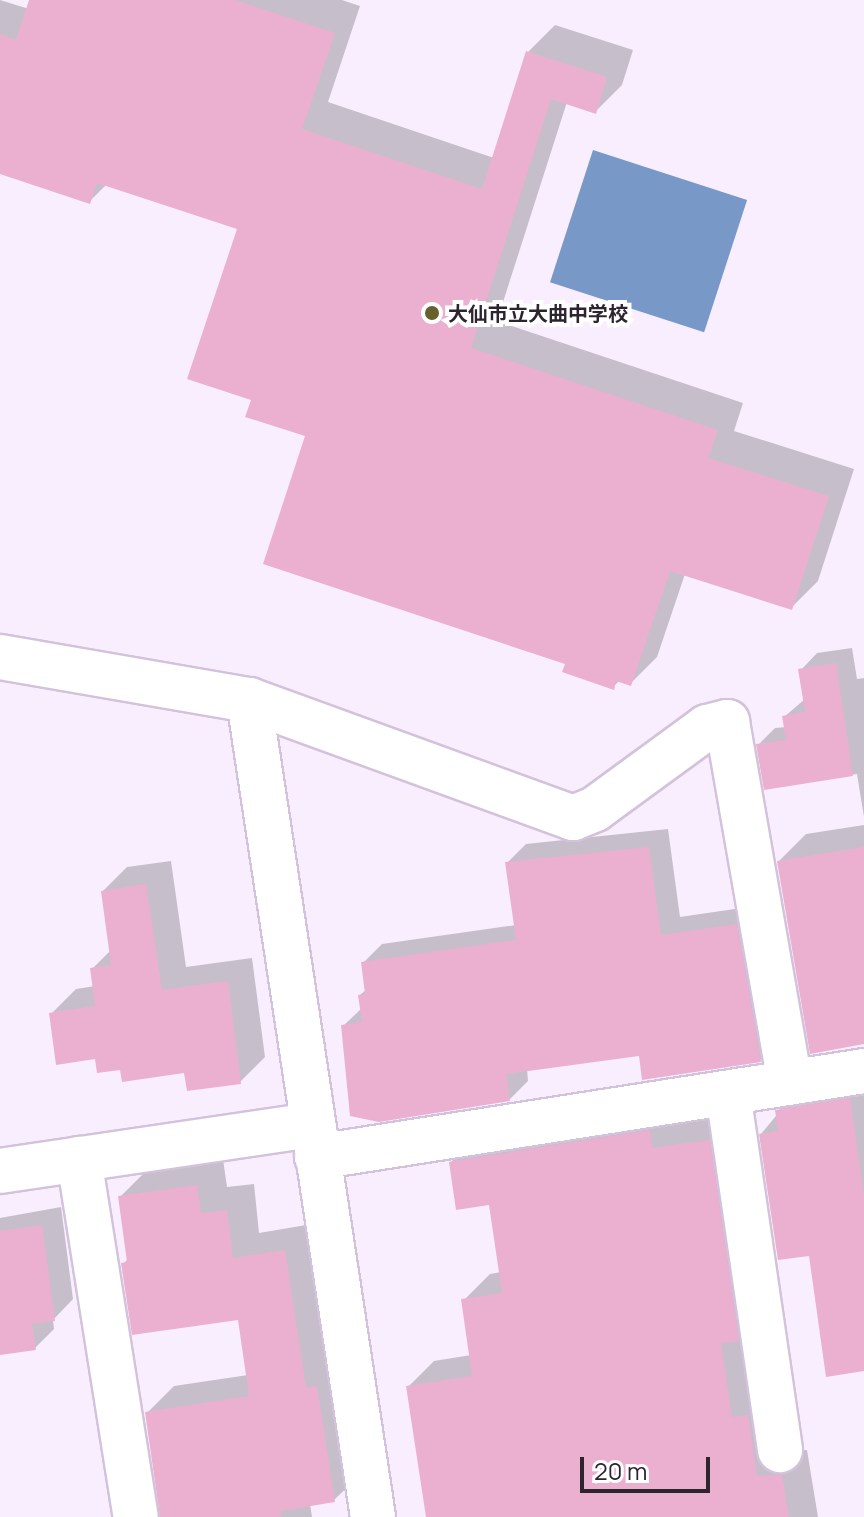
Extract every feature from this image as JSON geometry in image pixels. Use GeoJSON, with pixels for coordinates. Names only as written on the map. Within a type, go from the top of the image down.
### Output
{"type":"FeatureCollection","features":[{"type":"Feature","properties":{"kind":"street"},"geometry":{"type":"LineString","coordinates":[[0,657],[249,700],[573,818],[595,809],[707,727],[727,722],[790,1083]]}},
{"type":"Feature","properties":{"kind":"street"},"geometry":{"type":"LineString","coordinates":[[249,700],[373,1517]]}},
{"type":"Feature","properties":{"kind":"street"},"geometry":{"type":"LineString","coordinates":[[0,1171],[79,1159],[314,1141],[728,1093],[864,1071]]}},
{"type":"Feature","properties":{"kind":"street"},"geometry":{"type":"LineString","coordinates":[[728,1093],[780,1450]]}},
{"type":"Feature","properties":{"kind":"street"},"geometry":{"type":"LineString","coordinates":[[79,1159],[136,1517]]}},
{"type":"Feature","properties":{"kind":"water"},"geometry":{"type":"Polygon","coordinates":[[[593,150],[747,200],[704,332],[550,282],[593,150]]]}},
{"type":"Feature","properties":{"kind":"building"},"geometry":{"type":"Polygon","coordinates":[[[29,0],[235,0],[335,33],[302,129],[482,189],[526,51],[607,77],[596,114],[551,99],[471,348],[718,430],[708,458],[829,496],[792,610],[670,571],[631,686],[616,681],[614,690],[562,672],[565,664],[263,564],[305,436],[245,417],[251,400],[187,379],[237,229],[97,183],[90,204],[0,174],[0,34],[16,40],[29,0]]]}},
{"type":"Feature","properties":{"kind":"building"},"geometry":{"type":"Polygon","coordinates":[[[836,663],[853,776],[764,790],[756,744],[786,740],[782,716],[805,712],[798,669],[836,663]]]}},
{"type":"Feature","properties":{"kind":"building"},"geometry":{"type":"Polygon","coordinates":[[[649,847],[661,935],[737,924],[761,1062],[642,1080],[639,1056],[506,1074],[510,1101],[379,1122],[350,1116],[341,1025],[362,1022],[358,995],[365,994],[361,962],[516,940],[505,862],[649,847]]]}},
{"type":"Feature","properties":{"kind":"building"},"geometry":{"type":"Polygon","coordinates":[[[864,847],[864,1044],[810,1054],[777,861],[864,847]]]}},
{"type":"Feature","properties":{"kind":"building"},"geometry":{"type":"Polygon","coordinates":[[[146,884],[162,990],[228,981],[241,1084],[187,1091],[184,1073],[122,1082],[120,1070],[97,1073],[95,1059],[56,1065],[49,1013],[95,1006],[90,968],[111,965],[101,891],[146,884]]]}},
{"type":"Feature","properties":{"kind":"building"},"geometry":{"type":"Polygon","coordinates":[[[850,1098],[864,1196],[864,1371],[826,1377],[809,1256],[778,1260],[759,1134],[778,1131],[775,1110],[850,1098]]]}},
{"type":"Feature","properties":{"kind":"building"},"geometry":{"type":"Polygon","coordinates":[[[650,1130],[652,1148],[710,1140],[739,1341],[721,1343],[732,1417],[748,1415],[757,1476],[782,1475],[789,1517],[426,1517],[406,1386],[472,1376],[461,1299],[502,1293],[489,1205],[456,1210],[449,1162],[650,1130]]]}},
{"type":"Feature","properties":{"kind":"building"},"geometry":{"type":"Polygon","coordinates":[[[197,1185],[201,1213],[227,1210],[233,1258],[285,1250],[306,1388],[317,1386],[335,1502],[280,1511],[281,1517],[160,1517],[145,1412],[249,1396],[238,1320],[132,1335],[121,1263],[127,1262],[118,1196],[197,1185]]]}},
{"type":"Feature","properties":{"kind":"building"},"geometry":{"type":"Polygon","coordinates":[[[42,1225],[55,1321],[32,1324],[36,1350],[0,1355],[0,1231],[42,1225]]]}},
{"type":"Feature","properties":{"kind":"place","name":"大仙市立大曲中学校"},"geometry":{"type":"Point","coordinates":[432,313]}}]}
